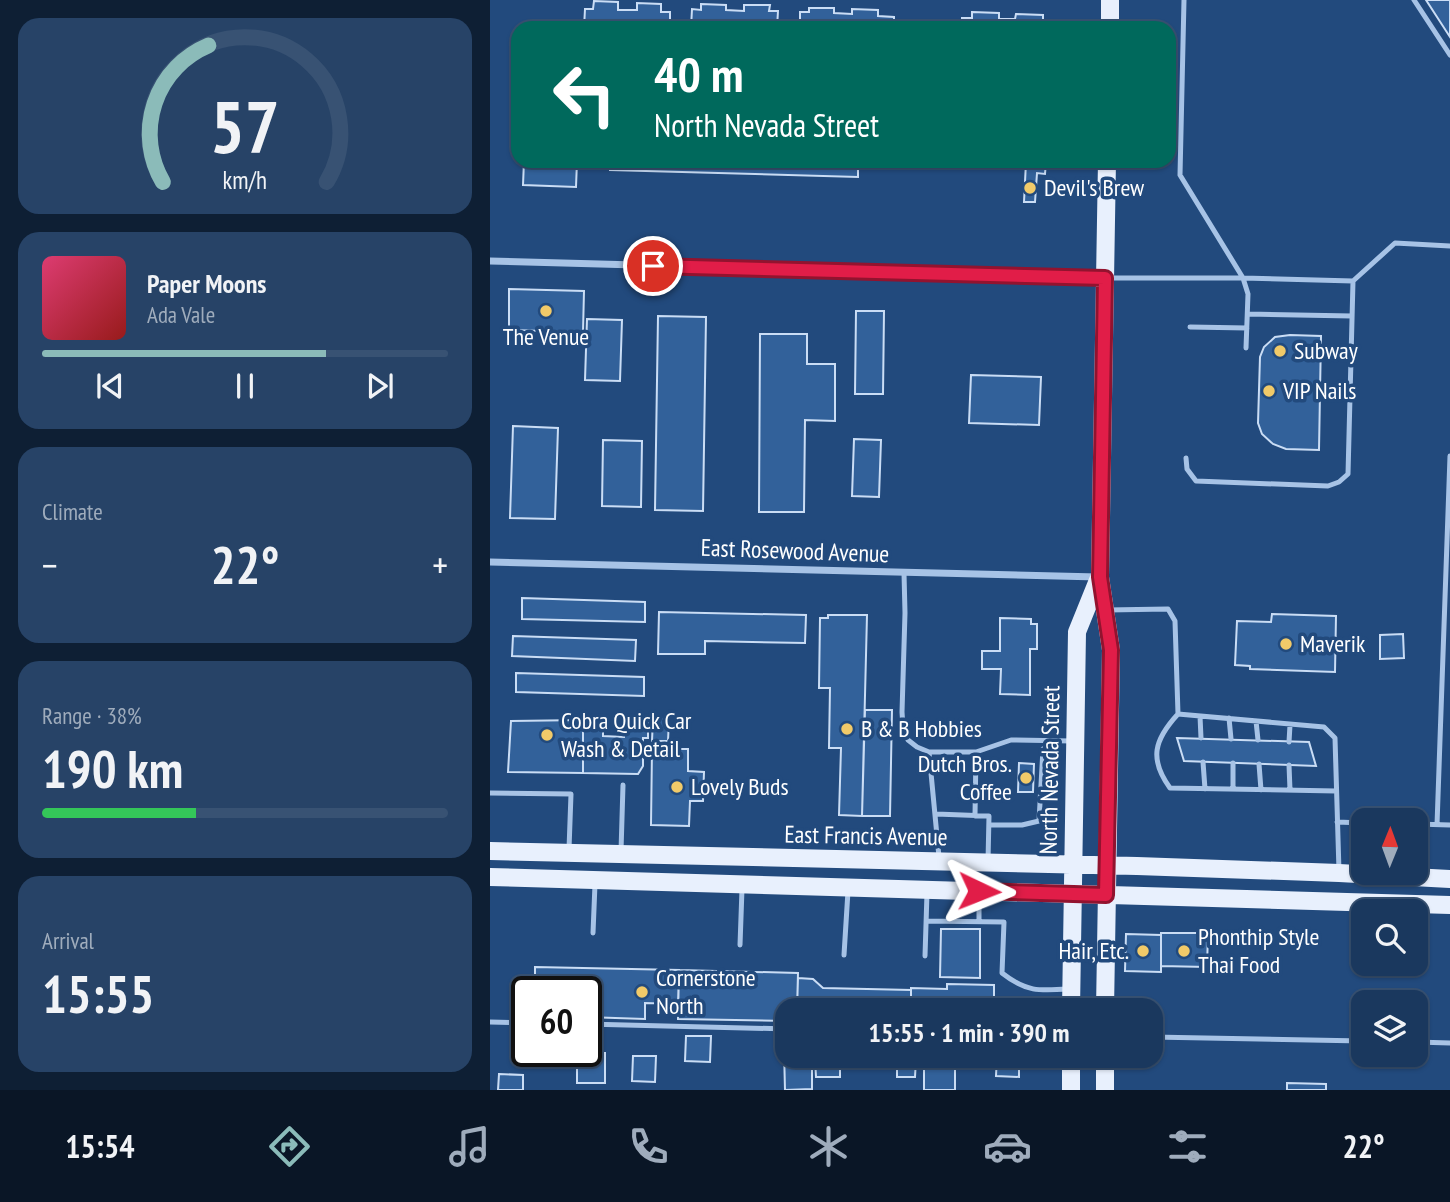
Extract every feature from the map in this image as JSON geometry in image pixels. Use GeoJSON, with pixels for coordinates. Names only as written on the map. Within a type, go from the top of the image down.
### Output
{"type":"FeatureCollection","features":[{"type":"Feature","properties":{"kind":"main road"},"geometry":{"type":"LineString","coordinates":[[1110,0],[1110,21]]}},
{"type":"Feature","properties":{"kind":"main road","name":"North Nevada Street"},"geometry":{"type":"LineString","coordinates":[[1105,998],[1111,650],[1100,577],[1107,168]]}},
{"type":"Feature","properties":{"kind":"main road","name":"North Nevada Street"},"geometry":{"type":"LineString","coordinates":[[1072,998],[1077,632],[1100,577]]}},
{"type":"Feature","properties":{"kind":"main road","name":"East Francis Avenue"},"geometry":{"type":"LineString","coordinates":[[490,851],[1073,864],[1450,879]]}},
{"type":"Feature","properties":{"kind":"main road","name":"East Francis Avenue"},"geometry":{"type":"LineString","coordinates":[[490,877],[1450,905]]}},
{"type":"Feature","properties":{"kind":"main road"},"geometry":{"type":"LineString","coordinates":[[1071,1068],[1071,1090]]}},
{"type":"Feature","properties":{"kind":"main road"},"geometry":{"type":"LineString","coordinates":[[1104,1068],[1105,1090]]}},
{"type":"Feature","properties":{"kind":"street"},"geometry":{"type":"LineString","coordinates":[[490,261],[1105,278]]}},
{"type":"Feature","properties":{"kind":"street","name":"East Rosewood Avenue"},"geometry":{"type":"LineString","coordinates":[[490,562],[1100,577]]}},
{"type":"Feature","properties":{"kind":"lane"},"geometry":{"type":"LineString","coordinates":[[1184,0],[1180,175],[1243,278],[1248,294],[1247,348]]}},
{"type":"Feature","properties":{"kind":"lane"},"geometry":{"type":"LineString","coordinates":[[1414,0],[1450,55]]}},
{"type":"Feature","properties":{"kind":"lane"},"geometry":{"type":"LineString","coordinates":[[1186,458],[1186,469],[1196,481],[1328,485],[1339,482],[1348,474],[1350,463],[1353,281],[1373,260],[1395,243],[1450,246]]}},
{"type":"Feature","properties":{"kind":"lane"},"geometry":{"type":"LineString","coordinates":[[1105,278],[1353,281]]}},
{"type":"Feature","properties":{"kind":"lane"},"geometry":{"type":"LineString","coordinates":[[1248,314],[1352,316]]}},
{"type":"Feature","properties":{"kind":"lane"},"geometry":{"type":"LineString","coordinates":[[1190,327],[1247,328]]}},
{"type":"Feature","properties":{"kind":"lane"},"geometry":{"type":"LineString","coordinates":[[1437,825],[1450,456]]}},
{"type":"Feature","properties":{"kind":"lane"},"geometry":{"type":"LineString","coordinates":[[904,573],[903,728],[908,740],[929,752],[976,752],[1012,740],[1076,741]]}},
{"type":"Feature","properties":{"kind":"lane"},"geometry":{"type":"LineString","coordinates":[[1104,611],[1168,609],[1175,621],[1178,714],[1165,727],[1157,747],[1158,771],[1170,788],[1336,790]]}},
{"type":"Feature","properties":{"kind":"lane"},"geometry":{"type":"LineString","coordinates":[[1178,714],[1324,727],[1335,738],[1339,873]]}},
{"type":"Feature","properties":{"kind":"lane"},"geometry":{"type":"LineString","coordinates":[[1200,716],[1201,738]]}},
{"type":"Feature","properties":{"kind":"lane"},"geometry":{"type":"LineString","coordinates":[[1229,718],[1231,739]]}},
{"type":"Feature","properties":{"kind":"lane"},"geometry":{"type":"LineString","coordinates":[[1256,721],[1258,740]]}},
{"type":"Feature","properties":{"kind":"lane"},"geometry":{"type":"LineString","coordinates":[[1289,742],[1290,724]]}},
{"type":"Feature","properties":{"kind":"lane"},"geometry":{"type":"LineString","coordinates":[[989,825],[1022,825],[1039,821],[1044,749],[1055,741]]}},
{"type":"Feature","properties":{"kind":"lane"},"geometry":{"type":"LineString","coordinates":[[929,752],[939,862]]}},
{"type":"Feature","properties":{"kind":"lane"},"geometry":{"type":"LineString","coordinates":[[975,816],[976,752]]}},
{"type":"Feature","properties":{"kind":"lane"},"geometry":{"type":"LineString","coordinates":[[1203,762],[1205,789]]}},
{"type":"Feature","properties":{"kind":"lane"},"geometry":{"type":"LineString","coordinates":[[1233,763],[1233,789]]}},
{"type":"Feature","properties":{"kind":"lane"},"geometry":{"type":"LineString","coordinates":[[1259,764],[1261,790]]}},
{"type":"Feature","properties":{"kind":"lane"},"geometry":{"type":"LineString","coordinates":[[1289,765],[1290,790]]}},
{"type":"Feature","properties":{"kind":"lane"},"geometry":{"type":"LineString","coordinates":[[622,854],[623,785]]}},
{"type":"Feature","properties":{"kind":"lane"},"geometry":{"type":"LineString","coordinates":[[490,793],[571,794],[569,853]]}},
{"type":"Feature","properties":{"kind":"lane"},"geometry":{"type":"LineString","coordinates":[[936,814],[989,816],[988,862]]}},
{"type":"Feature","properties":{"kind":"lane"},"geometry":{"type":"LineString","coordinates":[[1337,822],[1351,823]]}},
{"type":"Feature","properties":{"kind":"lane"},"geometry":{"type":"LineString","coordinates":[[1428,825],[1450,825]]}},
{"type":"Feature","properties":{"kind":"lane"},"geometry":{"type":"LineString","coordinates":[[593,933],[596,880]]}},
{"type":"Feature","properties":{"kind":"lane"},"geometry":{"type":"LineString","coordinates":[[740,945],[742,884]]}},
{"type":"Feature","properties":{"kind":"lane"},"geometry":{"type":"LineString","coordinates":[[844,955],[848,888]]}},
{"type":"Feature","properties":{"kind":"lane"},"geometry":{"type":"LineString","coordinates":[[925,956],[927,890]]}},
{"type":"Feature","properties":{"kind":"lane"},"geometry":{"type":"LineString","coordinates":[[979,891],[979,922]]}},
{"type":"Feature","properties":{"kind":"lane"},"geometry":{"type":"LineString","coordinates":[[926,921],[1004,922],[1002,973],[1032,990],[1072,989]]}},
{"type":"Feature","properties":{"kind":"lane"},"geometry":{"type":"LineString","coordinates":[[490,1022],[511,1023]]}},
{"type":"Feature","properties":{"kind":"lane"},"geometry":{"type":"LineString","coordinates":[[602,1024],[775,1029]]}},
{"type":"Feature","properties":{"kind":"lane"},"geometry":{"type":"LineString","coordinates":[[1163,1037],[1351,1041]]}},
{"type":"Feature","properties":{"kind":"lane"},"geometry":{"type":"LineString","coordinates":[[1428,1042],[1450,1042]]}},
{"type":"Feature","properties":{"kind":"building"},"geometry":{"type":"Polygon","coordinates":[[[1426,0],[1450,0],[1450,37],[1426,0]]]}},
{"type":"Feature","properties":{"kind":"building"},"geometry":{"type":"Polygon","coordinates":[[[594,1],[618,2],[618,10],[637,10],[637,3],[661,4],[661,12],[670,12],[670,21],[584,21],[585,9],[593,9],[594,1]]]}},
{"type":"Feature","properties":{"kind":"building"},"geometry":{"type":"Polygon","coordinates":[[[701,4],[726,5],[726,10],[744,11],[744,5],[770,5],[769,11],[778,11],[777,21],[691,21],[692,9],[701,10],[701,4]]]}},
{"type":"Feature","properties":{"kind":"building"},"geometry":{"type":"Polygon","coordinates":[[[809,8],[834,8],[834,13],[852,14],[852,9],[878,10],[878,16],[894,17],[894,21],[800,21],[800,12],[809,12],[809,8]]]}},
{"type":"Feature","properties":{"kind":"building"},"geometry":{"type":"Polygon","coordinates":[[[972,12],[999,13],[999,19],[1015,19],[1016,14],[1043,15],[1043,20],[1051,20],[962,21],[962,18],[972,18],[972,12]]]}},
{"type":"Feature","properties":{"kind":"building"},"geometry":{"type":"Polygon","coordinates":[[[524,168],[577,168],[576,187],[523,185],[524,168]]]}},
{"type":"Feature","properties":{"kind":"building"},"geometry":{"type":"Polygon","coordinates":[[[858,168],[858,177],[610,170],[858,168]]]}},
{"type":"Feature","properties":{"kind":"building","name":"Devil's Brew"},"geometry":{"type":"Polygon","coordinates":[[[1026,168],[1046,168],[1045,174],[1037,173],[1035,202],[1024,202],[1026,168]]]}},
{"type":"Feature","properties":{"kind":"building","name":"The Venue"},"geometry":{"type":"Polygon","coordinates":[[[509,289],[584,291],[583,332],[509,330],[509,289]]]}},
{"type":"Feature","properties":{"kind":"building"},"geometry":{"type":"Polygon","coordinates":[[[856,311],[884,311],[883,394],[855,394],[856,311]]]}},
{"type":"Feature","properties":{"kind":"building"},"geometry":{"type":"Polygon","coordinates":[[[658,316],[706,317],[703,511],[655,510],[658,316]]]}},
{"type":"Feature","properties":{"kind":"building"},"geometry":{"type":"Polygon","coordinates":[[[587,319],[622,320],[620,381],[585,380],[587,319]]]}},
{"type":"Feature","properties":{"kind":"building"},"geometry":{"type":"Polygon","coordinates":[[[760,334],[807,334],[807,364],[835,364],[835,421],[805,420],[804,512],[759,512],[760,334]]]}},
{"type":"Feature","properties":{"kind":"building"},"geometry":{"type":"Polygon","coordinates":[[[1321,336],[1319,450],[1286,449],[1273,444],[1262,434],[1258,423],[1260,357],[1264,347],[1275,337],[1321,336]]]}},
{"type":"Feature","properties":{"kind":"building"},"geometry":{"type":"Polygon","coordinates":[[[971,375],[1041,377],[1039,425],[969,423],[971,375]]]}},
{"type":"Feature","properties":{"kind":"building"},"geometry":{"type":"Polygon","coordinates":[[[513,426],[558,428],[555,519],[510,518],[513,426]]]}},
{"type":"Feature","properties":{"kind":"building"},"geometry":{"type":"Polygon","coordinates":[[[854,439],[881,440],[879,497],[852,496],[854,439]]]}},
{"type":"Feature","properties":{"kind":"building"},"geometry":{"type":"Polygon","coordinates":[[[603,440],[642,441],[641,507],[602,506],[603,440]]]}},
{"type":"Feature","properties":{"kind":"building"},"geometry":{"type":"Polygon","coordinates":[[[522,598],[645,602],[645,622],[522,619],[522,598]]]}},
{"type":"Feature","properties":{"kind":"building"},"geometry":{"type":"Polygon","coordinates":[[[659,612],[806,615],[805,643],[705,641],[705,654],[658,654],[659,612]]]}},
{"type":"Feature","properties":{"kind":"building","name":"Maverik"},"geometry":{"type":"Polygon","coordinates":[[[1272,614],[1336,616],[1335,672],[1250,669],[1250,666],[1235,665],[1237,621],[1271,622],[1272,614]]]}},
{"type":"Feature","properties":{"kind":"building","name":"B & B Hobbies"},"geometry":{"type":"Polygon","coordinates":[[[828,615],[867,615],[862,816],[839,815],[841,748],[829,748],[830,688],[819,688],[820,618],[828,618],[828,615]]]}},
{"type":"Feature","properties":{"kind":"building"},"geometry":{"type":"Polygon","coordinates":[[[1000,618],[1031,619],[1031,624],[1037,624],[1037,649],[1030,649],[1030,695],[1000,694],[1001,669],[982,669],[982,651],[1000,651],[1000,618]]]}},
{"type":"Feature","properties":{"kind":"building"},"geometry":{"type":"Polygon","coordinates":[[[1403,634],[1404,658],[1380,659],[1380,635],[1403,634]]]}},
{"type":"Feature","properties":{"kind":"building"},"geometry":{"type":"Polygon","coordinates":[[[513,636],[636,640],[635,661],[512,656],[513,636]]]}},
{"type":"Feature","properties":{"kind":"building"},"geometry":{"type":"Polygon","coordinates":[[[516,673],[644,677],[644,696],[516,692],[516,673]]]}},
{"type":"Feature","properties":{"kind":"building"},"geometry":{"type":"Polygon","coordinates":[[[865,710],[892,710],[890,816],[862,816],[865,710]]]}},
{"type":"Feature","properties":{"kind":"building"},"geometry":{"type":"Polygon","coordinates":[[[653,718],[669,719],[668,741],[652,741],[653,718]]]}},
{"type":"Feature","properties":{"kind":"building"},"geometry":{"type":"Polygon","coordinates":[[[625,719],[648,720],[648,738],[643,738],[643,766],[638,774],[583,773],[583,720],[603,721],[603,736],[624,737],[625,719]]]}},
{"type":"Feature","properties":{"kind":"building","name":"Cobra Quick Car Wash & Detail"},"geometry":{"type":"Polygon","coordinates":[[[583,720],[583,773],[508,772],[511,721],[583,720]]]}},
{"type":"Feature","properties":{"kind":"building"},"geometry":{"type":"Polygon","coordinates":[[[1177,738],[1309,742],[1316,766],[1184,761],[1177,738]]]}},
{"type":"Feature","properties":{"kind":"building","name":"Lovely Buds"},"geometry":{"type":"Polygon","coordinates":[[[652,749],[688,749],[688,771],[704,772],[703,801],[690,801],[689,826],[651,825],[652,749]]]}},
{"type":"Feature","properties":{"kind":"building","name":"Dutch Bros. Coffee"},"geometry":{"type":"Polygon","coordinates":[[[1019,763],[1034,764],[1033,792],[1018,792],[1019,763]]]}},
{"type":"Feature","properties":{"kind":"building"},"geometry":{"type":"Polygon","coordinates":[[[941,929],[980,929],[980,978],[940,977],[941,929]]]}},
{"type":"Feature","properties":{"kind":"building","name":"Phonthip Style Thai Food"},"geometry":{"type":"Polygon","coordinates":[[[1161,933],[1208,933],[1207,967],[1161,966],[1161,933]]]}},
{"type":"Feature","properties":{"kind":"building","name":"Hair, Etc."},"geometry":{"type":"Polygon","coordinates":[[[1126,934],[1161,935],[1161,972],[1125,971],[1126,934]]]}},
{"type":"Feature","properties":{"kind":"building"},"geometry":{"type":"Polygon","coordinates":[[[535,967],[679,970],[678,1004],[645,1003],[645,1019],[602,1018],[602,976],[535,976],[535,967]]]}},
{"type":"Feature","properties":{"kind":"building"},"geometry":{"type":"Polygon","coordinates":[[[679,970],[798,973],[797,998],[775,998],[775,1021],[678,1019],[679,970]]]}},
{"type":"Feature","properties":{"kind":"building"},"geometry":{"type":"Polygon","coordinates":[[[798,978],[813,979],[823,988],[911,990],[911,998],[797,998],[798,978]]]}},
{"type":"Feature","properties":{"kind":"building"},"geometry":{"type":"Polygon","coordinates":[[[947,984],[994,985],[994,998],[911,998],[911,988],[947,989],[947,984]]]}},
{"type":"Feature","properties":{"kind":"building"},"geometry":{"type":"Polygon","coordinates":[[[686,1036],[711,1036],[710,1062],[685,1061],[686,1036]]]}},
{"type":"Feature","properties":{"kind":"building"},"geometry":{"type":"Polygon","coordinates":[[[602,1053],[605,1053],[605,1083],[577,1083],[577,1067],[602,1067],[602,1053]]]}},
{"type":"Feature","properties":{"kind":"building"},"geometry":{"type":"Polygon","coordinates":[[[633,1056],[656,1056],[655,1082],[632,1081],[633,1056]]]}},
{"type":"Feature","properties":{"kind":"building"},"geometry":{"type":"Polygon","coordinates":[[[784,1068],[812,1068],[812,1089],[785,1090],[784,1068]]]}},
{"type":"Feature","properties":{"kind":"building"},"geometry":{"type":"Polygon","coordinates":[[[816,1068],[840,1068],[840,1077],[816,1077],[816,1068]]]}},
{"type":"Feature","properties":{"kind":"building"},"geometry":{"type":"Polygon","coordinates":[[[897,1068],[916,1068],[915,1077],[897,1077],[897,1068]]]}},
{"type":"Feature","properties":{"kind":"building"},"geometry":{"type":"Polygon","coordinates":[[[924,1068],[955,1068],[955,1090],[924,1090],[924,1068]]]}},
{"type":"Feature","properties":{"kind":"building"},"geometry":{"type":"Polygon","coordinates":[[[996,1068],[1019,1068],[1019,1077],[996,1076],[996,1068]]]}},
{"type":"Feature","properties":{"kind":"building"},"geometry":{"type":"Polygon","coordinates":[[[499,1074],[523,1075],[523,1090],[498,1090],[499,1074]]]}},
{"type":"Feature","properties":{"kind":"building"},"geometry":{"type":"Polygon","coordinates":[[[1287,1083],[1326,1084],[1326,1090],[1287,1090],[1287,1083]]]}},
{"type":"Feature","properties":{"kind":"place","name":"Devil's Brew"},"geometry":{"type":"Point","coordinates":[1030,188]}},
{"type":"Feature","properties":{"kind":"place","name":"The Venue"},"geometry":{"type":"Point","coordinates":[546,311]}},
{"type":"Feature","properties":{"kind":"place","name":"Subway"},"geometry":{"type":"Point","coordinates":[1280,351]}},
{"type":"Feature","properties":{"kind":"place","name":"VIP Nails"},"geometry":{"type":"Point","coordinates":[1269,391]}},
{"type":"Feature","properties":{"kind":"place","name":"Maverik"},"geometry":{"type":"Point","coordinates":[1286,644]}},
{"type":"Feature","properties":{"kind":"place","name":"B & B Hobbies"},"geometry":{"type":"Point","coordinates":[847,729]}},
{"type":"Feature","properties":{"kind":"place","name":"Cobra Quick Car Wash & Detail"},"geometry":{"type":"Point","coordinates":[547,735]}},
{"type":"Feature","properties":{"kind":"place","name":"Dutch Bros. Coffee"},"geometry":{"type":"Point","coordinates":[1026,778]}},
{"type":"Feature","properties":{"kind":"place","name":"Lovely Buds"},"geometry":{"type":"Point","coordinates":[677,787]}},
{"type":"Feature","properties":{"kind":"place","name":"Hair, Etc."},"geometry":{"type":"Point","coordinates":[1143,951]}},
{"type":"Feature","properties":{"kind":"place","name":"Phonthip Style Thai Food"},"geometry":{"type":"Point","coordinates":[1184,951]}},
{"type":"Feature","properties":{"kind":"place","name":"Cornerstone North"},"geometry":{"type":"Point","coordinates":[642,992]}},
{"type":"Feature","properties":{"kind":"route"},"geometry":{"type":"LineString","coordinates":[[653,266],[1105,278],[1100,577],[1111,650],[1106,895],[979,891]]}}]}
